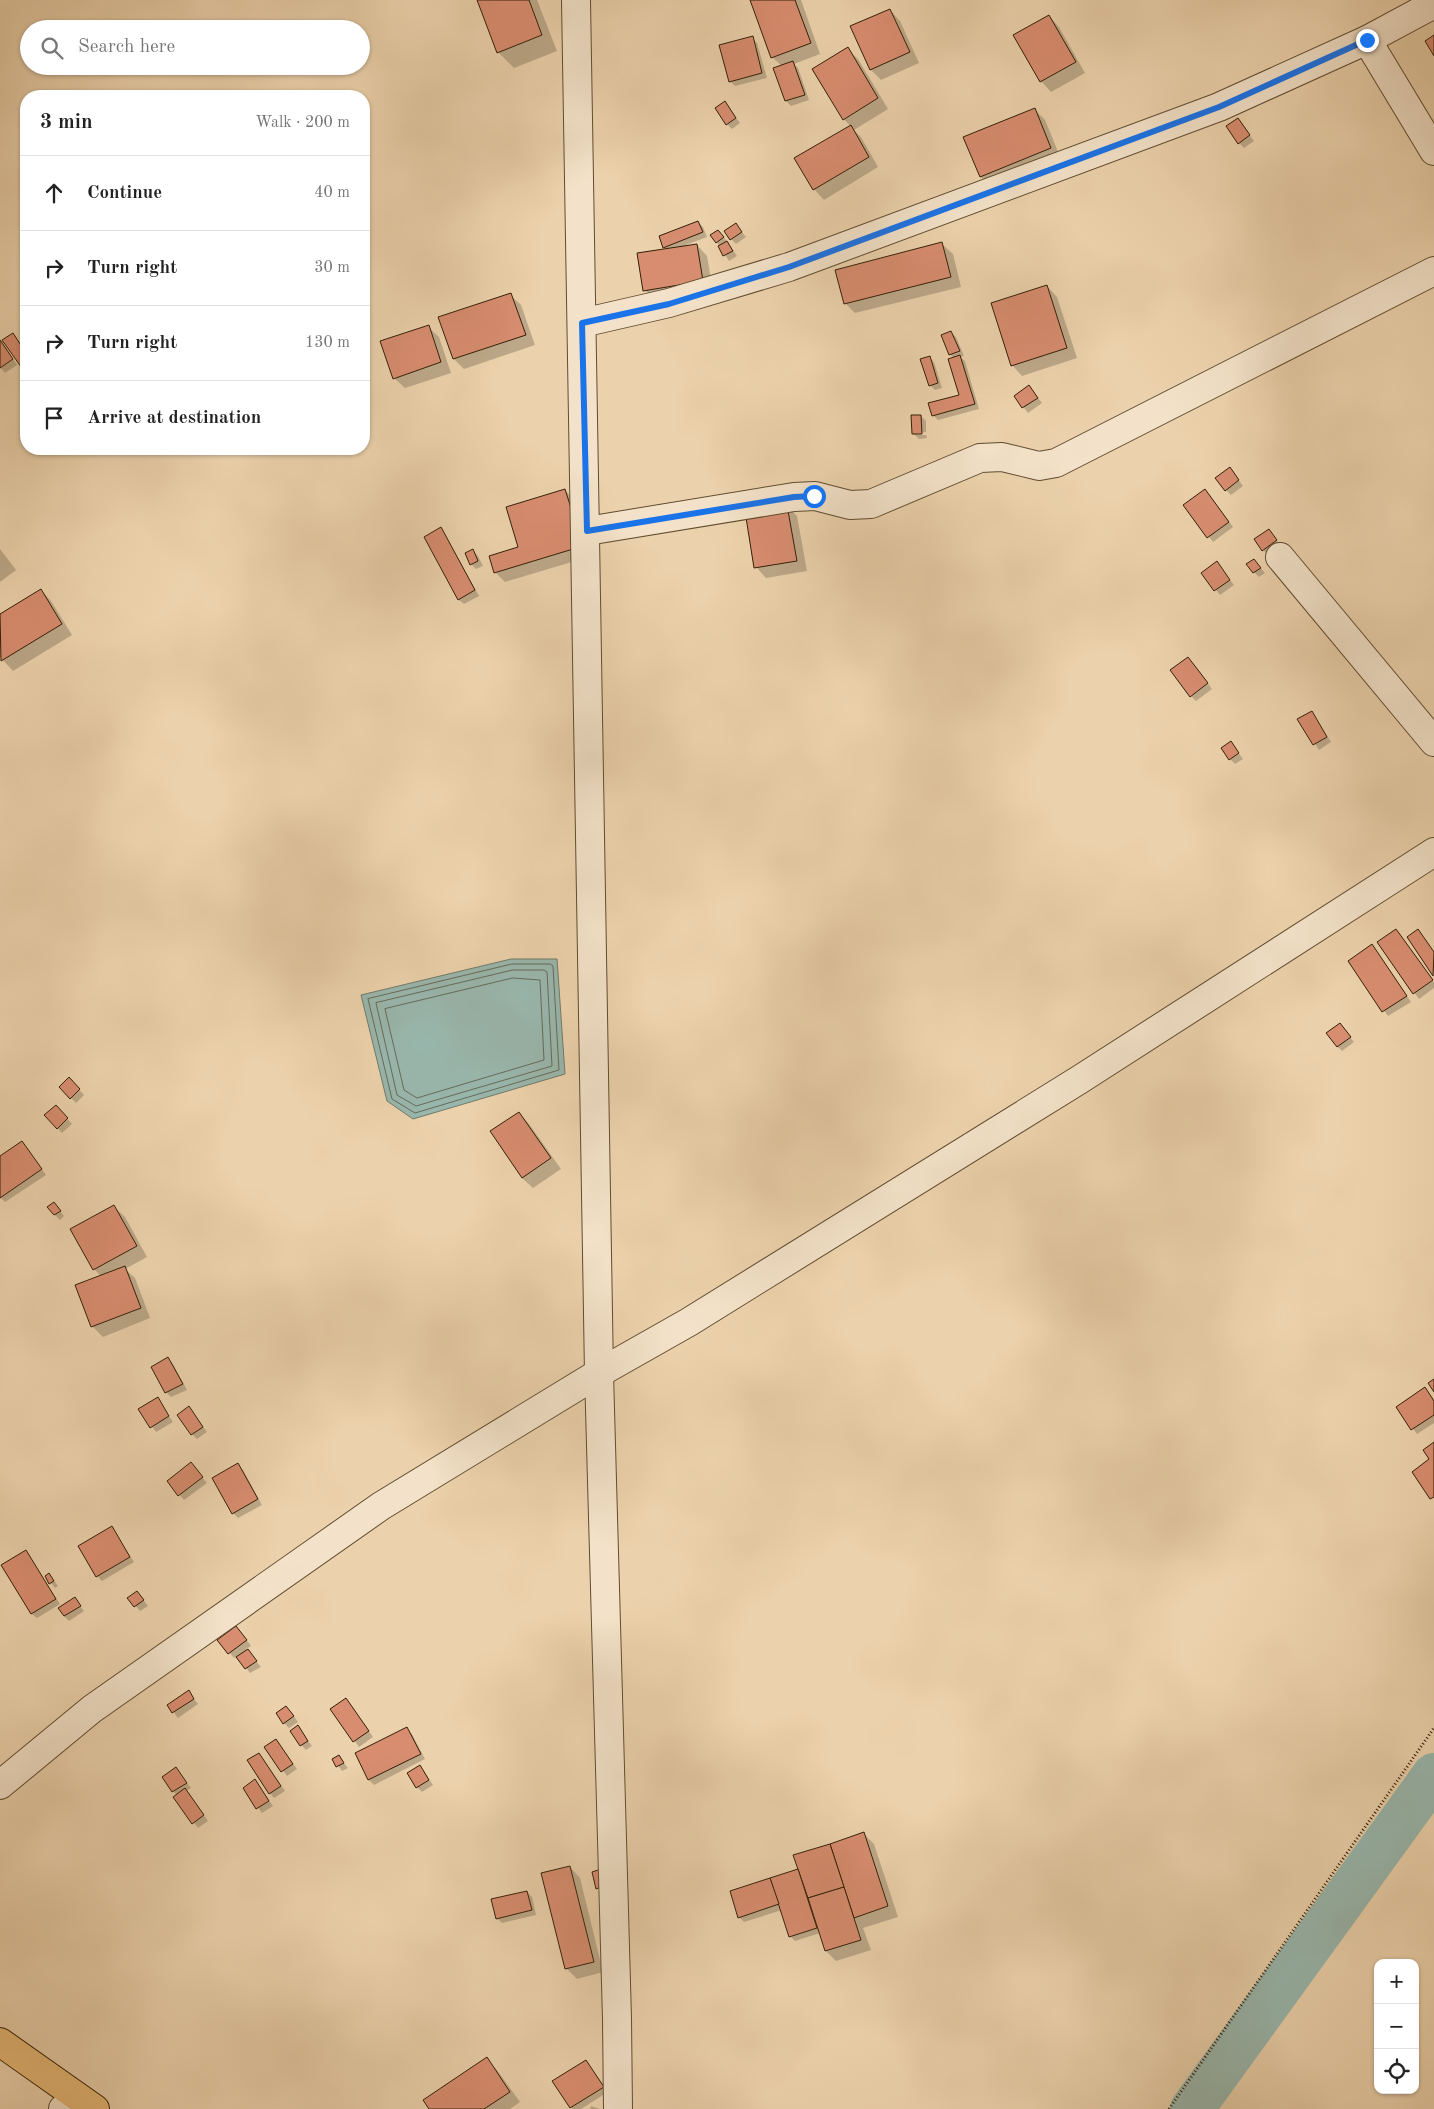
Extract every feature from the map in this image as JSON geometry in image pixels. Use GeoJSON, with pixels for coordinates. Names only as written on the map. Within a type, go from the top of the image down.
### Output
{"type":"FeatureCollection","features":[{"type":"Feature","properties":{"kind":"main road"},"geometry":{"type":"LineString","coordinates":[[0,2042],[78,2105]]}},
{"type":"Feature","properties":{"kind":"street"},"geometry":{"type":"LineString","coordinates":[[576,0],[587,531],[599,1373],[618,2019],[618,2109]]}},
{"type":"Feature","properties":{"kind":"street"},"geometry":{"type":"LineString","coordinates":[[582,323],[669,304],[789,267],[1219,107],[1367,40],[1434,4]]}},
{"type":"Feature","properties":{"kind":"street"},"geometry":{"type":"LineString","coordinates":[[1367,40],[1434,151]]}},
{"type":"Feature","properties":{"kind":"street"},"geometry":{"type":"LineString","coordinates":[[587,531],[794,497],[814,496],[850,506],[871,504],[980,458],[1002,456],[1019,463],[1038,466],[1056,463],[1434,271]]}},
{"type":"Feature","properties":{"kind":"street"},"geometry":{"type":"LineString","coordinates":[[1280,557],[1434,742]]}},
{"type":"Feature","properties":{"kind":"street"},"geometry":{"type":"LineString","coordinates":[[0,1785],[92,1709],[381,1506],[599,1373],[689,1322],[1079,1080],[1434,852]]}},
{"type":"Feature","properties":{"kind":"path"},"geometry":{"type":"LineString","coordinates":[[1169,2109],[1434,1728]]}},
{"type":"Feature","properties":{"kind":"water"},"geometry":{"type":"Polygon","coordinates":[[[511,959],[557,959],[565,1074],[413,1119],[387,1101],[361,995],[511,959]]]}},
{"type":"Feature","properties":{"kind":"building"},"geometry":{"type":"Polygon","coordinates":[[[477,0],[529,0],[542,35],[497,53],[477,0]]]}},
{"type":"Feature","properties":{"kind":"building"},"geometry":{"type":"Polygon","coordinates":[[[750,0],[795,0],[811,43],[771,58],[750,0]]]}},
{"type":"Feature","properties":{"kind":"building"},"geometry":{"type":"Polygon","coordinates":[[[890,9],[910,52],[870,70],[850,26],[890,9]]]}},
{"type":"Feature","properties":{"kind":"building"},"geometry":{"type":"Polygon","coordinates":[[[1049,15],[1076,62],[1040,82],[1013,35],[1049,15]]]}},
{"type":"Feature","properties":{"kind":"building"},"geometry":{"type":"Polygon","coordinates":[[[1434,35],[1434,56],[1425,41],[1434,35]]]}},
{"type":"Feature","properties":{"kind":"building"},"geometry":{"type":"Polygon","coordinates":[[[753,36],[762,73],[729,82],[719,45],[753,36]]]}},
{"type":"Feature","properties":{"kind":"building"},"geometry":{"type":"Polygon","coordinates":[[[848,47],[878,98],[843,120],[812,69],[848,47]]]}},
{"type":"Feature","properties":{"kind":"building"},"geometry":{"type":"Polygon","coordinates":[[[793,61],[805,95],[785,101],[773,68],[793,61]]]}},
{"type":"Feature","properties":{"kind":"building"},"geometry":{"type":"Polygon","coordinates":[[[725,101],[736,118],[726,125],[715,108],[725,101]]]}},
{"type":"Feature","properties":{"kind":"building"},"geometry":{"type":"Polygon","coordinates":[[[1035,108],[1051,148],[980,177],[963,137],[1035,108]]]}},
{"type":"Feature","properties":{"kind":"building"},"geometry":{"type":"Polygon","coordinates":[[[1238,118],[1250,135],[1238,144],[1226,126],[1238,118]]]}},
{"type":"Feature","properties":{"kind":"building"},"geometry":{"type":"Polygon","coordinates":[[[851,125],[869,157],[813,190],[794,158],[851,125]]]}},
{"type":"Feature","properties":{"kind":"building"},"geometry":{"type":"Polygon","coordinates":[[[698,221],[703,232],[663,248],[659,236],[698,221]]]}},
{"type":"Feature","properties":{"kind":"building"},"geometry":{"type":"Polygon","coordinates":[[[736,223],[742,232],[730,240],[724,231],[736,223]]]}},
{"type":"Feature","properties":{"kind":"building"},"geometry":{"type":"Polygon","coordinates":[[[718,230],[724,237],[716,243],[710,235],[718,230]]]}},
{"type":"Feature","properties":{"kind":"building"},"geometry":{"type":"Polygon","coordinates":[[[727,241],[733,251],[723,256],[718,246],[727,241]]]}},
{"type":"Feature","properties":{"kind":"building"},"geometry":{"type":"Polygon","coordinates":[[[942,242],[951,277],[844,304],[835,270],[942,242]]]}},
{"type":"Feature","properties":{"kind":"building"},"geometry":{"type":"Polygon","coordinates":[[[697,244],[703,281],[643,291],[637,253],[697,244]]]}},
{"type":"Feature","properties":{"kind":"building"},"geometry":{"type":"Polygon","coordinates":[[[1047,285],[1067,348],[1011,366],[991,303],[1047,285]]]}},
{"type":"Feature","properties":{"kind":"building"},"geometry":{"type":"Polygon","coordinates":[[[511,293],[526,335],[453,359],[438,317],[511,293]]]}},
{"type":"Feature","properties":{"kind":"building"},"geometry":{"type":"Polygon","coordinates":[[[429,325],[441,362],[393,379],[380,341],[429,325]]]}},
{"type":"Feature","properties":{"kind":"building"},"geometry":{"type":"Polygon","coordinates":[[[951,331],[960,351],[949,355],[941,335],[951,331]]]}},
{"type":"Feature","properties":{"kind":"building"},"geometry":{"type":"Polygon","coordinates":[[[13,333],[20,344],[20,365],[2,340],[13,333]]]}},
{"type":"Feature","properties":{"kind":"building"},"geometry":{"type":"Polygon","coordinates":[[[0,340],[13,359],[0,368],[0,340]]]}},
{"type":"Feature","properties":{"kind":"building"},"geometry":{"type":"Polygon","coordinates":[[[960,355],[975,404],[932,416],[928,403],[959,395],[948,359],[960,355]]]}},
{"type":"Feature","properties":{"kind":"building"},"geometry":{"type":"Polygon","coordinates":[[[930,356],[938,383],[929,386],[920,359],[930,356]]]}},
{"type":"Feature","properties":{"kind":"building"},"geometry":{"type":"Polygon","coordinates":[[[1029,385],[1038,398],[1022,408],[1014,396],[1029,385]]]}},
{"type":"Feature","properties":{"kind":"building"},"geometry":{"type":"Polygon","coordinates":[[[911,415],[921,415],[922,434],[912,434],[911,415]]]}},
{"type":"Feature","properties":{"kind":"building"},"geometry":{"type":"Polygon","coordinates":[[[1230,467],[1239,480],[1225,491],[1215,478],[1230,467]]]}},
{"type":"Feature","properties":{"kind":"building"},"geometry":{"type":"Polygon","coordinates":[[[565,489],[583,546],[494,573],[489,556],[518,547],[506,507],[565,489]]]}},
{"type":"Feature","properties":{"kind":"building"},"geometry":{"type":"Polygon","coordinates":[[[1205,489],[1229,522],[1207,538],[1183,505],[1205,489]]]}},
{"type":"Feature","properties":{"kind":"building"},"geometry":{"type":"Polygon","coordinates":[[[787,505],[797,561],[754,568],[745,511],[787,505]]]}},
{"type":"Feature","properties":{"kind":"building"},"geometry":{"type":"Polygon","coordinates":[[[441,527],[475,590],[458,600],[424,537],[441,527]]]}},
{"type":"Feature","properties":{"kind":"building"},"geometry":{"type":"Polygon","coordinates":[[[1269,529],[1277,540],[1262,551],[1254,539],[1269,529]]]}},
{"type":"Feature","properties":{"kind":"building"},"geometry":{"type":"Polygon","coordinates":[[[473,549],[478,561],[470,565],[465,553],[473,549]]]}},
{"type":"Feature","properties":{"kind":"building"},"geometry":{"type":"Polygon","coordinates":[[[1254,559],[1261,568],[1253,573],[1246,564],[1254,559]]]}},
{"type":"Feature","properties":{"kind":"building"},"geometry":{"type":"Polygon","coordinates":[[[1217,561],[1230,580],[1214,591],[1201,573],[1217,561]]]}},
{"type":"Feature","properties":{"kind":"building"},"geometry":{"type":"Polygon","coordinates":[[[41,589],[62,624],[1,661],[0,614],[41,589]]]}},
{"type":"Feature","properties":{"kind":"building"},"geometry":{"type":"Polygon","coordinates":[[[1188,657],[1208,683],[1190,697],[1170,670],[1188,657]]]}},
{"type":"Feature","properties":{"kind":"building"},"geometry":{"type":"Polygon","coordinates":[[[1312,711],[1327,737],[1313,745],[1297,719],[1312,711]]]}},
{"type":"Feature","properties":{"kind":"building"},"geometry":{"type":"Polygon","coordinates":[[[1231,741],[1239,753],[1229,760],[1221,748],[1231,741]]]}},
{"type":"Feature","properties":{"kind":"building"},"geometry":{"type":"Polygon","coordinates":[[[1396,929],[1433,980],[1413,994],[1377,942],[1396,929]]]}},
{"type":"Feature","properties":{"kind":"building"},"geometry":{"type":"Polygon","coordinates":[[[1418,929],[1434,952],[1433,976],[1407,937],[1418,929]]]}},
{"type":"Feature","properties":{"kind":"building"},"geometry":{"type":"Polygon","coordinates":[[[1372,944],[1407,996],[1382,1012],[1348,961],[1372,944]]]}},
{"type":"Feature","properties":{"kind":"building"},"geometry":{"type":"Polygon","coordinates":[[[1340,1023],[1351,1037],[1337,1047],[1326,1033],[1340,1023]]]}},
{"type":"Feature","properties":{"kind":"building"},"geometry":{"type":"Polygon","coordinates":[[[69,1077],[80,1089],[70,1099],[59,1087],[69,1077]]]}},
{"type":"Feature","properties":{"kind":"building"},"geometry":{"type":"Polygon","coordinates":[[[56,1105],[68,1118],[57,1129],[44,1115],[56,1105]]]}},
{"type":"Feature","properties":{"kind":"building"},"geometry":{"type":"Polygon","coordinates":[[[519,1112],[551,1158],[522,1178],[490,1131],[519,1112]]]}},
{"type":"Feature","properties":{"kind":"building"},"geometry":{"type":"Polygon","coordinates":[[[22,1141],[42,1169],[0,1198],[0,1156],[22,1141]]]}},
{"type":"Feature","properties":{"kind":"building"},"geometry":{"type":"Polygon","coordinates":[[[54,1202],[61,1211],[54,1215],[47,1207],[54,1202]]]}},
{"type":"Feature","properties":{"kind":"building"},"geometry":{"type":"Polygon","coordinates":[[[114,1205],[137,1246],[93,1270],[70,1229],[114,1205]]]}},
{"type":"Feature","properties":{"kind":"building"},"geometry":{"type":"Polygon","coordinates":[[[125,1266],[141,1308],[91,1327],[75,1285],[125,1266]]]}},
{"type":"Feature","properties":{"kind":"building"},"geometry":{"type":"Polygon","coordinates":[[[168,1357],[183,1384],[165,1393],[151,1367],[168,1357]]]}},
{"type":"Feature","properties":{"kind":"building"},"geometry":{"type":"Polygon","coordinates":[[[1434,1379],[1434,1392],[1428,1383],[1434,1379]]]}},
{"type":"Feature","properties":{"kind":"building"},"geometry":{"type":"Polygon","coordinates":[[[1425,1387],[1434,1401],[1434,1415],[1411,1430],[1396,1407],[1425,1387]]]}},
{"type":"Feature","properties":{"kind":"building"},"geometry":{"type":"Polygon","coordinates":[[[158,1397],[169,1416],[150,1428],[138,1409],[158,1397]]]}},
{"type":"Feature","properties":{"kind":"building"},"geometry":{"type":"Polygon","coordinates":[[[189,1406],[203,1427],[191,1435],[177,1415],[189,1406]]]}},
{"type":"Feature","properties":{"kind":"building"},"geometry":{"type":"Polygon","coordinates":[[[1434,1442],[1434,1497],[1430,1499],[1412,1472],[1429,1459],[1423,1450],[1434,1442]]]}},
{"type":"Feature","properties":{"kind":"building"},"geometry":{"type":"Polygon","coordinates":[[[191,1462],[203,1477],[178,1496],[167,1481],[191,1462]]]}},
{"type":"Feature","properties":{"kind":"building"},"geometry":{"type":"Polygon","coordinates":[[[238,1463],[258,1499],[232,1514],[212,1478],[238,1463]]]}},
{"type":"Feature","properties":{"kind":"building"},"geometry":{"type":"Polygon","coordinates":[[[112,1526],[130,1557],[96,1577],[78,1546],[112,1526]]]}},
{"type":"Feature","properties":{"kind":"building"},"geometry":{"type":"Polygon","coordinates":[[[26,1550],[56,1599],[31,1614],[1,1565],[26,1550]]]}},
{"type":"Feature","properties":{"kind":"building"},"geometry":{"type":"Polygon","coordinates":[[[49,1573],[54,1581],[49,1584],[45,1576],[49,1573]]]}},
{"type":"Feature","properties":{"kind":"building"},"geometry":{"type":"Polygon","coordinates":[[[137,1591],[144,1600],[134,1607],[127,1598],[137,1591]]]}},
{"type":"Feature","properties":{"kind":"building"},"geometry":{"type":"Polygon","coordinates":[[[75,1597],[81,1606],[64,1616],[58,1608],[75,1597]]]}},
{"type":"Feature","properties":{"kind":"building"},"geometry":{"type":"Polygon","coordinates":[[[236,1626],[247,1640],[228,1654],[217,1640],[236,1626]]]}},
{"type":"Feature","properties":{"kind":"building"},"geometry":{"type":"Polygon","coordinates":[[[248,1649],[257,1661],[245,1669],[236,1657],[248,1649]]]}},
{"type":"Feature","properties":{"kind":"building"},"geometry":{"type":"Polygon","coordinates":[[[189,1690],[194,1699],[172,1713],[167,1705],[189,1690]]]}},
{"type":"Feature","properties":{"kind":"building"},"geometry":{"type":"Polygon","coordinates":[[[346,1698],[369,1731],[353,1742],[330,1709],[346,1698]]]}},
{"type":"Feature","properties":{"kind":"building"},"geometry":{"type":"Polygon","coordinates":[[[286,1706],[294,1716],[283,1724],[276,1713],[286,1706]]]}},
{"type":"Feature","properties":{"kind":"building"},"geometry":{"type":"Polygon","coordinates":[[[298,1725],[308,1741],[300,1746],[290,1731],[298,1725]]]}},
{"type":"Feature","properties":{"kind":"building"},"geometry":{"type":"Polygon","coordinates":[[[407,1727],[421,1754],[368,1780],[355,1753],[407,1727]]]}},
{"type":"Feature","properties":{"kind":"building"},"geometry":{"type":"Polygon","coordinates":[[[276,1739],[293,1764],[281,1772],[264,1747],[276,1739]]]}},
{"type":"Feature","properties":{"kind":"building"},"geometry":{"type":"Polygon","coordinates":[[[259,1753],[281,1786],[269,1794],[247,1760],[259,1753]]]}},
{"type":"Feature","properties":{"kind":"building"},"geometry":{"type":"Polygon","coordinates":[[[339,1755],[344,1763],[336,1767],[332,1759],[339,1755]]]}},
{"type":"Feature","properties":{"kind":"building"},"geometry":{"type":"Polygon","coordinates":[[[420,1765],[429,1780],[416,1788],[407,1773],[420,1765]]]}},
{"type":"Feature","properties":{"kind":"building"},"geometry":{"type":"Polygon","coordinates":[[[176,1767],[187,1783],[172,1792],[162,1777],[176,1767]]]}},
{"type":"Feature","properties":{"kind":"building"},"geometry":{"type":"Polygon","coordinates":[[[255,1779],[269,1801],[256,1809],[243,1788],[255,1779]]]}},
{"type":"Feature","properties":{"kind":"building"},"geometry":{"type":"Polygon","coordinates":[[[185,1788],[204,1815],[192,1824],[173,1797],[185,1788]]]}},
{"type":"Feature","properties":{"kind":"building"},"geometry":{"type":"Polygon","coordinates":[[[864,1832],[888,1906],[854,1918],[830,1844],[864,1832]]]}},
{"type":"Feature","properties":{"kind":"building"},"geometry":{"type":"Polygon","coordinates":[[[830,1844],[844,1887],[808,1898],[793,1855],[830,1844]]]}},
{"type":"Feature","properties":{"kind":"building"},"geometry":{"type":"Polygon","coordinates":[[[570,1866],[594,1962],[565,1969],[541,1873],[570,1866]]]}},
{"type":"Feature","properties":{"kind":"building"},"geometry":{"type":"Polygon","coordinates":[[[601,1869],[606,1885],[596,1889],[592,1872],[601,1869]]]}},
{"type":"Feature","properties":{"kind":"building"},"geometry":{"type":"Polygon","coordinates":[[[798,1869],[817,1928],[789,1937],[770,1878],[798,1869]]]}},
{"type":"Feature","properties":{"kind":"building"},"geometry":{"type":"Polygon","coordinates":[[[770,1878],[779,1904],[738,1918],[730,1891],[770,1878]]]}},
{"type":"Feature","properties":{"kind":"building"},"geometry":{"type":"Polygon","coordinates":[[[844,1887],[861,1940],[825,1951],[808,1898],[844,1887]]]}},
{"type":"Feature","properties":{"kind":"building"},"geometry":{"type":"Polygon","coordinates":[[[527,1891],[532,1910],[496,1919],[491,1899],[527,1891]]]}},
{"type":"Feature","properties":{"kind":"building"},"geometry":{"type":"Polygon","coordinates":[[[487,2057],[510,2092],[484,2109],[429,2109],[423,2100],[487,2057]]]}},
{"type":"Feature","properties":{"kind":"building"},"geometry":{"type":"Polygon","coordinates":[[[586,2060],[604,2087],[570,2108],[552,2081],[586,2060]]]}},
{"type":"Feature","properties":{"kind":"waterway"},"geometry":{"type":"LineString","coordinates":[[1192,2109],[1434,1775]]}},
{"type":"Feature","properties":{"kind":"route"},"geometry":{"type":"LineString","coordinates":[[814,496],[794,497],[587,531],[582,323],[669,304],[789,267],[1219,107],[1367,40]]}}]}
